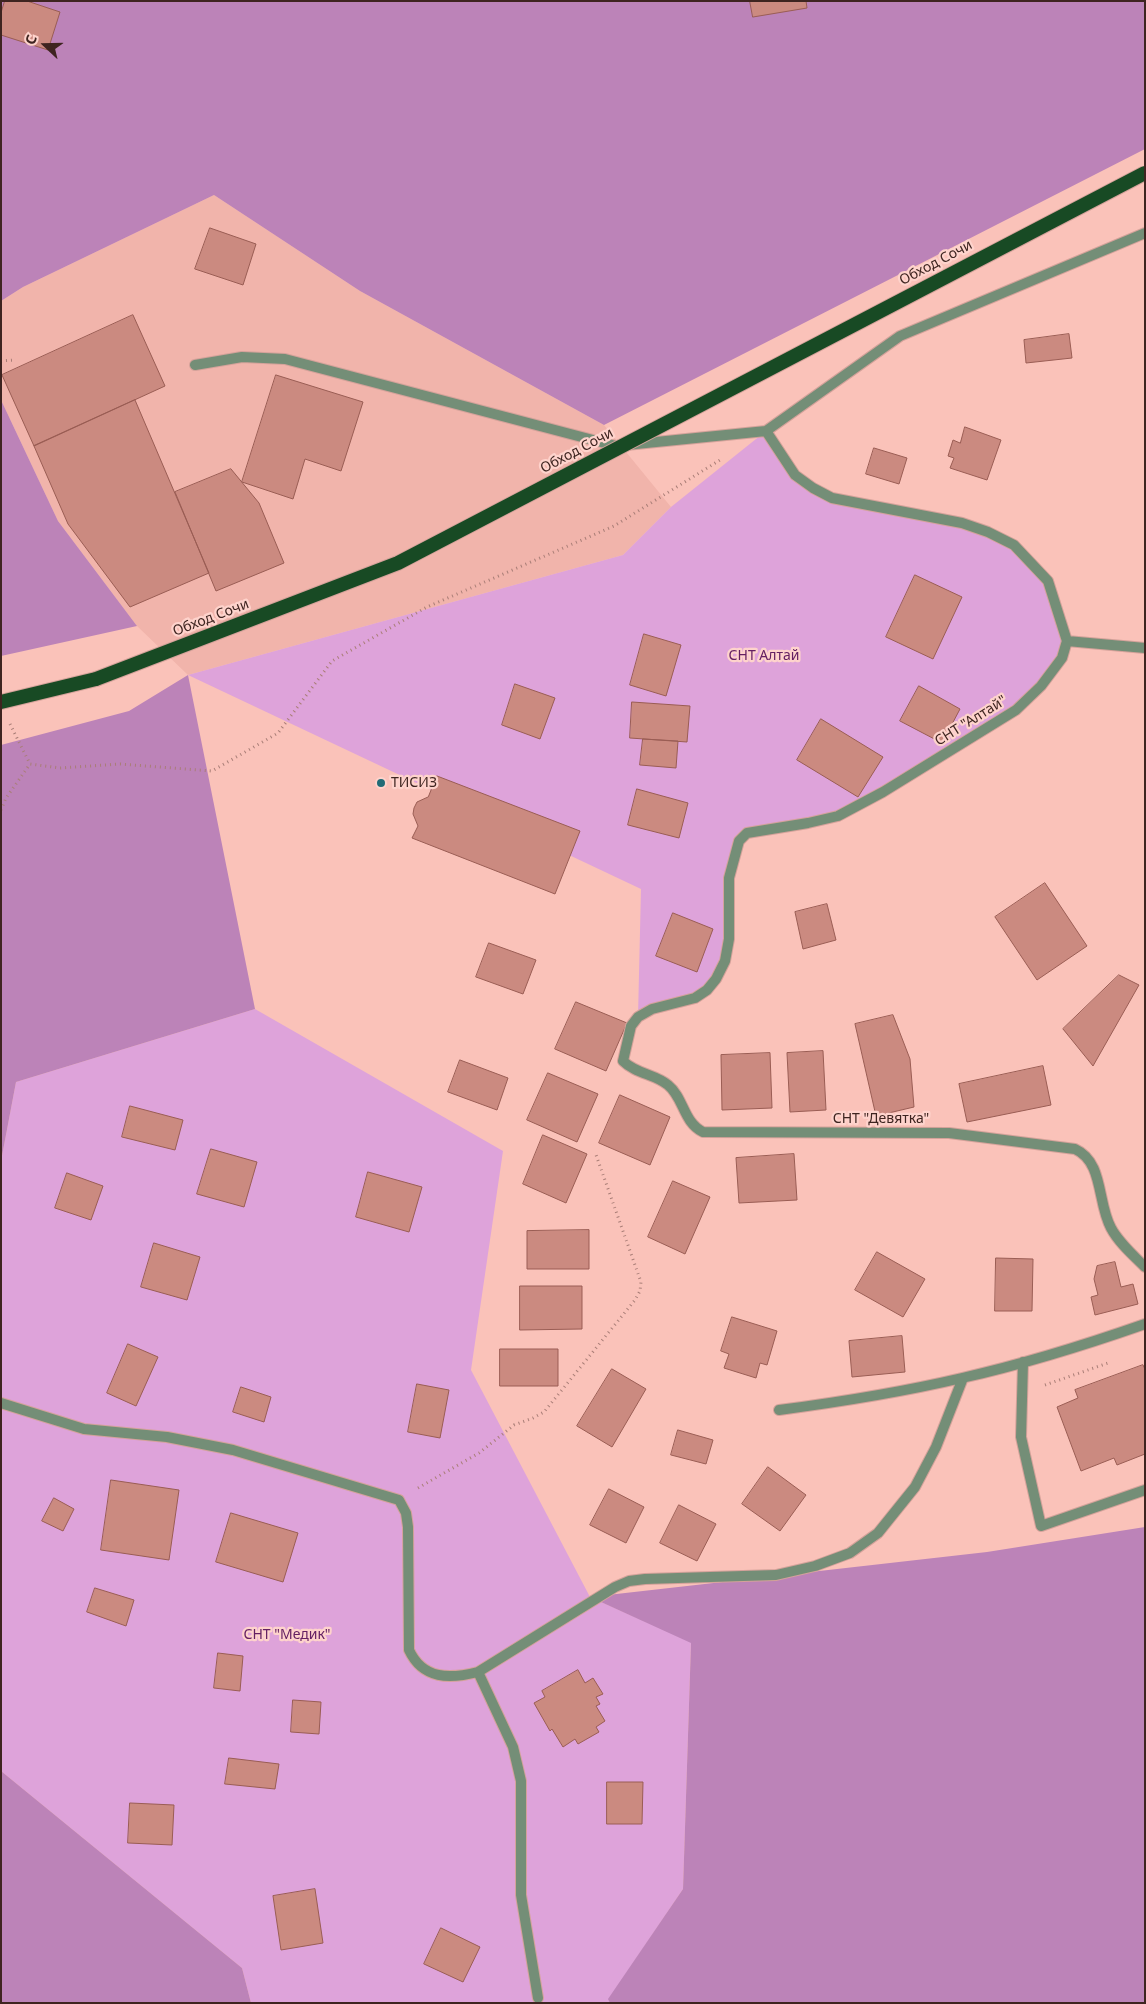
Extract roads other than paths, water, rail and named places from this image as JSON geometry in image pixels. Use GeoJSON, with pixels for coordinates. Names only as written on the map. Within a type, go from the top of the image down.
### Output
{"type":"FeatureCollection","features":[{"type":"Feature","properties":{"kind":"highway","name":"Обход Сочи"},"geometry":{"type":"LineString","coordinates":[[1,702],[96,679],[398,563],[1145,173]]}},
{"type":"Feature","properties":{"kind":"lane"},"geometry":{"type":"LineString","coordinates":[[196,365],[242,357],[285,359],[616,446],[766,431],[900,336],[1145,233]]}},
{"type":"Feature","properties":{"kind":"lane"},"geometry":{"type":"LineString","coordinates":[[766,431],[795,475],[813,488],[832,498],[962,523],[988,532],[1014,545],[1048,581],[1067,640],[1145,648]]}},
{"type":"Feature","properties":{"kind":"lane","name":"СНТ \"Алтай\""},"geometry":{"type":"LineString","coordinates":[[638,1017],[652,1009],[695,998],[716,979],[725,961],[729,939],[729,878],[739,841],[746,833],[838,816],[883,792],[1016,710],[1041,686],[1062,658],[1067,640]]}},
{"type":"Feature","properties":{"kind":"lane","name":"СНТ \"Девятка\""},"geometry":{"type":"LineString","coordinates":[[638,1017],[631,1026],[623,1061],[630,1068],[668,1084],[674,1091],[690,1122],[703,1132],[950,1133],[1075,1149],[1083,1153],[1090,1160],[1111,1228],[1126,1248],[1145,1267]]}},
{"type":"Feature","properties":{"kind":"lane"},"geometry":{"type":"LineString","coordinates":[[779,1410],[840,1402],[963,1378],[1081,1346],[1145,1324]]}},
{"type":"Feature","properties":{"kind":"lane"},"geometry":{"type":"LineString","coordinates":[[1023,1362],[1021,1437],[1041,1526],[1145,1490]]}},
{"type":"Feature","properties":{"kind":"lane"},"geometry":{"type":"LineString","coordinates":[[1,1403],[84,1429],[167,1437],[233,1450],[398,1500],[406,1513],[408,1527],[409,1650],[415,1663],[427,1672],[460,1676],[478,1672],[615,1587],[629,1581],[776,1575],[815,1566],[850,1553],[878,1533],[914,1486],[936,1447],[963,1378]]}},
{"type":"Feature","properties":{"kind":"lane"},"geometry":{"type":"LineString","coordinates":[[478,1672],[513,1746],[521,1781],[521,1895],[538,1998]]}},
{"type":"Feature","properties":{"kind":"place","name":"ТИСИЗ"},"geometry":{"type":"Point","coordinates":[381,783]}},
{"type":"Feature","properties":{"kind":"park label","name":"СНТ Алтай"},"geometry":{"type":"Point","coordinates":[764,656]}},
{"type":"Feature","properties":{"kind":"park label","name":"СНТ \"Медик\""},"geometry":{"type":"Point","coordinates":[287,1635]}}]}
